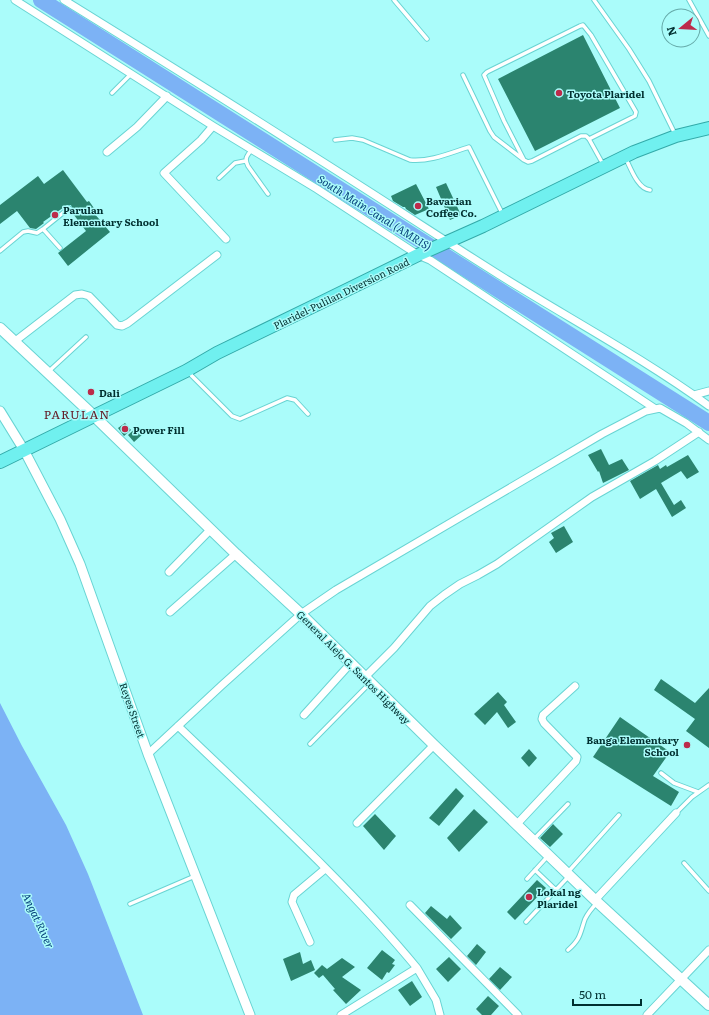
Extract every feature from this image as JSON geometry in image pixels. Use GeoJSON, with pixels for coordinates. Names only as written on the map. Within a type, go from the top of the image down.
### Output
{"type":"FeatureCollection","features":[{"type":"Feature","properties":{"kind":"highway","name":"Plaridel-Pulilan Diversion Road"},"geometry":{"type":"LineString","coordinates":[[1,461],[186,370],[217,353],[420,254],[504,216],[604,166],[676,136],[709,128]]}},
{"type":"Feature","properties":{"kind":"main road","name":"General Alejo G. Santos Highway"},"geometry":{"type":"LineString","coordinates":[[0,328],[94,416],[236,554],[301,614],[596,901],[709,1005]]}},
{"type":"Feature","properties":{"kind":"street"},"geometry":{"type":"LineString","coordinates":[[15,0],[132,73],[213,126],[430,260],[654,408]]}},
{"type":"Feature","properties":{"kind":"street"},"geometry":{"type":"LineString","coordinates":[[64,0],[291,141],[445,243],[586,326],[709,406]]}},
{"type":"Feature","properties":{"kind":"street"},"geometry":{"type":"LineString","coordinates":[[107,152],[137,127],[167,96]]}},
{"type":"Feature","properties":{"kind":"street"},"geometry":{"type":"LineString","coordinates":[[213,126],[201,140],[164,173],[226,239]]}},
{"type":"Feature","properties":{"kind":"street"},"geometry":{"type":"LineString","coordinates":[[14,342],[75,296],[82,294],[89,296],[117,325],[122,326],[217,255]]}},
{"type":"Feature","properties":{"kind":"street"},"geometry":{"type":"LineString","coordinates":[[694,395],[709,391]]}},
{"type":"Feature","properties":{"kind":"street"},"geometry":{"type":"LineString","coordinates":[[148,754],[301,614],[342,586],[602,434],[646,411],[654,408],[660,408],[699,432],[709,440]]}},
{"type":"Feature","properties":{"kind":"street","name":"Reyes Street"},"geometry":{"type":"LineString","coordinates":[[0,412],[24,450],[60,519],[80,564],[148,754],[250,1015]]}},
{"type":"Feature","properties":{"kind":"street"},"geometry":{"type":"LineString","coordinates":[[368,680],[430,606],[444,595],[460,584],[497,564],[592,497],[654,461],[699,432]]}},
{"type":"Feature","properties":{"kind":"street"},"geometry":{"type":"LineString","coordinates":[[169,572],[211,529]]}},
{"type":"Feature","properties":{"kind":"street"},"geometry":{"type":"LineString","coordinates":[[170,612],[236,554]]}},
{"type":"Feature","properties":{"kind":"street"},"geometry":{"type":"LineString","coordinates":[[304,715],[351,663]]}},
{"type":"Feature","properties":{"kind":"street"},"geometry":{"type":"LineString","coordinates":[[517,824],[576,761],[577,756],[544,724],[542,719],[543,715],[575,686]]}},
{"type":"Feature","properties":{"kind":"street"},"geometry":{"type":"LineString","coordinates":[[178,726],[325,869],[378,923],[417,968],[436,1000],[440,1015]]}},
{"type":"Feature","properties":{"kind":"street"},"geometry":{"type":"LineString","coordinates":[[357,823],[434,745]]}},
{"type":"Feature","properties":{"kind":"street"},"geometry":{"type":"LineString","coordinates":[[596,901],[676,813]]}},
{"type":"Feature","properties":{"kind":"street"},"geometry":{"type":"LineString","coordinates":[[310,942],[292,902],[294,895],[325,869]]}},
{"type":"Feature","properties":{"kind":"street"},"geometry":{"type":"LineString","coordinates":[[410,906],[518,1015]]}},
{"type":"Feature","properties":{"kind":"street"},"geometry":{"type":"LineString","coordinates":[[647,1015],[709,950]]}},
{"type":"Feature","properties":{"kind":"street"},"geometry":{"type":"LineString","coordinates":[[341,1015],[417,968]]}},
{"type":"Feature","properties":{"kind":"lane"},"geometry":{"type":"LineString","coordinates":[[394,0],[427,39]]}},
{"type":"Feature","properties":{"kind":"lane"},"geometry":{"type":"LineString","coordinates":[[594,0],[649,81],[676,136]]}},
{"type":"Feature","properties":{"kind":"lane"},"geometry":{"type":"LineString","coordinates":[[689,0],[709,36]]}},
{"type":"Feature","properties":{"kind":"lane"},"geometry":{"type":"LineString","coordinates":[[524,160],[504,121],[484,75],[501,65],[583,26],[591,35],[636,112],[635,116],[630,119],[589,139]]}},
{"type":"Feature","properties":{"kind":"lane"},"geometry":{"type":"LineString","coordinates":[[112,93],[132,73]]}},
{"type":"Feature","properties":{"kind":"lane"},"geometry":{"type":"LineString","coordinates":[[463,75],[490,132],[494,137],[524,160],[528,162],[532,161],[582,136],[586,136],[604,166]]}},
{"type":"Feature","properties":{"kind":"lane"},"geometry":{"type":"LineString","coordinates":[[335,140],[352,138],[363,140],[410,160],[427,159],[469,147],[504,216]]}},
{"type":"Feature","properties":{"kind":"lane"},"geometry":{"type":"LineString","coordinates":[[245,161],[252,149]]}},
{"type":"Feature","properties":{"kind":"lane"},"geometry":{"type":"LineString","coordinates":[[624,157],[641,186],[650,190]]}},
{"type":"Feature","properties":{"kind":"lane"},"geometry":{"type":"LineString","coordinates":[[219,178],[236,163],[245,161]]}},
{"type":"Feature","properties":{"kind":"lane"},"geometry":{"type":"LineString","coordinates":[[245,161],[268,194]]}},
{"type":"Feature","properties":{"kind":"lane"},"geometry":{"type":"LineString","coordinates":[[0,251],[23,232],[28,231],[37,233],[69,208]]}},
{"type":"Feature","properties":{"kind":"lane"},"geometry":{"type":"LineString","coordinates":[[43,229],[60,248]]}},
{"type":"Feature","properties":{"kind":"lane"},"geometry":{"type":"LineString","coordinates":[[48,373],[86,337]]}},
{"type":"Feature","properties":{"kind":"lane"},"geometry":{"type":"LineString","coordinates":[[186,370],[232,416],[240,419],[287,398],[295,400],[308,414]]}},
{"type":"Feature","properties":{"kind":"lane"},"geometry":{"type":"LineString","coordinates":[[310,744],[368,680]]}},
{"type":"Feature","properties":{"kind":"lane"},"geometry":{"type":"LineString","coordinates":[[661,773],[674,783],[698,792]]}},
{"type":"Feature","properties":{"kind":"lane"},"geometry":{"type":"LineString","coordinates":[[676,813],[692,797],[709,785]]}},
{"type":"Feature","properties":{"kind":"lane"},"geometry":{"type":"LineString","coordinates":[[534,840],[568,804]]}},
{"type":"Feature","properties":{"kind":"lane"},"geometry":{"type":"LineString","coordinates":[[526,922],[556,890],[568,874],[620,815]]}},
{"type":"Feature","properties":{"kind":"lane"},"geometry":{"type":"LineString","coordinates":[[527,879],[549,855]]}},
{"type":"Feature","properties":{"kind":"lane"},"geometry":{"type":"LineString","coordinates":[[684,863],[709,891]]}},
{"type":"Feature","properties":{"kind":"lane"},"geometry":{"type":"LineString","coordinates":[[535,870],[556,890]]}},
{"type":"Feature","properties":{"kind":"lane"},"geometry":{"type":"LineString","coordinates":[[130,904],[196,875]]}},
{"type":"Feature","properties":{"kind":"lane"},"geometry":{"type":"LineString","coordinates":[[568,950],[579,939],[589,912],[596,901]]}},
{"type":"Feature","properties":{"kind":"water","name":"Angat River"},"geometry":{"type":"Polygon","coordinates":[[[0,703],[66,825],[88,874],[143,1015],[0,1015],[0,703]]]}},
{"type":"Feature","properties":{"kind":"building","name":"Toyota Plaridel"},"geometry":{"type":"Polygon","coordinates":[[[583,35],[620,108],[535,151],[498,79],[583,35]]]}},
{"type":"Feature","properties":{"kind":"building"},"geometry":{"type":"Polygon","coordinates":[[[63,170],[87,202],[89,201],[96,211],[94,213],[110,232],[68,266],[58,253],[86,231],[71,211],[71,205],[67,205],[43,222],[44,223],[36,229],[30,228],[17,211],[0,224],[0,205],[38,176],[44,184],[63,170]]]}},
{"type":"Feature","properties":{"kind":"building"},"geometry":{"type":"Polygon","coordinates":[[[446,183],[461,215],[450,220],[436,187],[446,183]]]}},
{"type":"Feature","properties":{"kind":"building"},"geometry":{"type":"Polygon","coordinates":[[[416,184],[429,209],[415,215],[405,207],[393,201],[391,196],[416,184]]]}},
{"type":"Feature","properties":{"kind":"building","name":"Power Fill"},"geometry":{"type":"Polygon","coordinates":[[[125,423],[131,430],[124,436],[118,428],[125,423]]]}},
{"type":"Feature","properties":{"kind":"building"},"geometry":{"type":"Polygon","coordinates":[[[138,426],[144,433],[134,442],[128,435],[138,426]]]}},
{"type":"Feature","properties":{"kind":"building"},"geometry":{"type":"Polygon","coordinates":[[[601,449],[609,465],[622,459],[629,470],[603,483],[599,471],[598,472],[588,455],[601,449]]]}},
{"type":"Feature","properties":{"kind":"building"},"geometry":{"type":"Polygon","coordinates":[[[688,455],[699,472],[687,479],[681,471],[661,483],[674,505],[681,500],[686,508],[672,517],[656,489],[640,499],[630,481],[658,465],[660,469],[666,465],[667,467],[688,455]]]}},
{"type":"Feature","properties":{"kind":"building"},"geometry":{"type":"Polygon","coordinates":[[[564,526],[573,542],[556,553],[549,542],[554,538],[551,533],[564,526]]]}},
{"type":"Feature","properties":{"kind":"building"},"geometry":{"type":"Polygon","coordinates":[[[661,679],[695,703],[709,688],[709,748],[686,731],[695,719],[654,690],[661,679]]]}},
{"type":"Feature","properties":{"kind":"building"},"geometry":{"type":"Polygon","coordinates":[[[498,692],[507,702],[504,705],[516,722],[508,728],[497,712],[485,725],[474,714],[498,692]]]}},
{"type":"Feature","properties":{"kind":"building"},"geometry":{"type":"Polygon","coordinates":[[[620,717],[670,752],[653,776],[679,792],[671,806],[593,757],[620,717]]]}},
{"type":"Feature","properties":{"kind":"building"},"geometry":{"type":"Polygon","coordinates":[[[529,749],[537,758],[529,767],[521,758],[529,749]]]}},
{"type":"Feature","properties":{"kind":"building"},"geometry":{"type":"Polygon","coordinates":[[[456,788],[464,796],[439,826],[429,818],[456,788]]]}},
{"type":"Feature","properties":{"kind":"building"},"geometry":{"type":"Polygon","coordinates":[[[474,809],[488,822],[459,852],[447,838],[474,809]]]}},
{"type":"Feature","properties":{"kind":"building"},"geometry":{"type":"Polygon","coordinates":[[[375,814],[396,836],[384,850],[363,826],[375,814]]]}},
{"type":"Feature","properties":{"kind":"building"},"geometry":{"type":"Polygon","coordinates":[[[553,824],[563,834],[550,847],[540,838],[553,824]]]}},
{"type":"Feature","properties":{"kind":"building","name":"Lokal ng Plaridel"},"geometry":{"type":"Polygon","coordinates":[[[537,880],[546,888],[515,920],[507,912],[537,880]]]}},
{"type":"Feature","properties":{"kind":"building"},"geometry":{"type":"Polygon","coordinates":[[[431,906],[447,919],[450,915],[462,928],[451,939],[425,913],[431,906]]]}},
{"type":"Feature","properties":{"kind":"building"},"geometry":{"type":"Polygon","coordinates":[[[477,944],[486,952],[476,965],[467,956],[477,944]]]}},
{"type":"Feature","properties":{"kind":"building"},"geometry":{"type":"Polygon","coordinates":[[[382,950],[395,960],[392,964],[395,965],[389,973],[387,972],[382,980],[367,968],[382,950]]]}},
{"type":"Feature","properties":{"kind":"building"},"geometry":{"type":"Polygon","coordinates":[[[300,952],[303,964],[311,960],[315,970],[291,981],[283,959],[300,952]]]}},
{"type":"Feature","properties":{"kind":"building"},"geometry":{"type":"Polygon","coordinates":[[[449,957],[461,969],[448,982],[436,969],[449,957]]]}},
{"type":"Feature","properties":{"kind":"building"},"geometry":{"type":"Polygon","coordinates":[[[342,958],[355,967],[342,977],[361,990],[346,1004],[333,990],[335,989],[323,975],[319,978],[314,973],[322,965],[327,969],[342,958]]]}},
{"type":"Feature","properties":{"kind":"building"},"geometry":{"type":"Polygon","coordinates":[[[500,967],[512,977],[500,990],[489,979],[500,967]]]}},
{"type":"Feature","properties":{"kind":"building"},"geometry":{"type":"Polygon","coordinates":[[[412,981],[422,997],[410,1006],[398,990],[412,981]]]}},
{"type":"Feature","properties":{"kind":"building"},"geometry":{"type":"Polygon","coordinates":[[[488,996],[499,1006],[491,1015],[482,1015],[476,1009],[488,996]]]}},
{"type":"Feature","properties":{"kind":"waterway","name":"South Main Canal (AMRIS)"},"geometry":{"type":"LineString","coordinates":[[41,0],[709,423]]}},
{"type":"Feature","properties":{"kind":"place","name":"Toyota Plaridel"},"geometry":{"type":"Point","coordinates":[559,93]}},
{"type":"Feature","properties":{"kind":"place","name":"Bavarian Coffee Co."},"geometry":{"type":"Point","coordinates":[418,206]}},
{"type":"Feature","properties":{"kind":"place","name":"Parulan Elementary School"},"geometry":{"type":"Point","coordinates":[55,215]}},
{"type":"Feature","properties":{"kind":"place","name":"Dali"},"geometry":{"type":"Point","coordinates":[91,392]}},
{"type":"Feature","properties":{"kind":"place","name":"Power Fill"},"geometry":{"type":"Point","coordinates":[125,429]}},
{"type":"Feature","properties":{"kind":"place","name":"Banga Elementary School"},"geometry":{"type":"Point","coordinates":[687,745]}},
{"type":"Feature","properties":{"kind":"place","name":"Lokal ng Plaridel"},"geometry":{"type":"Point","coordinates":[529,897]}},
{"type":"Feature","properties":{"kind":"district","name":"PARULAN"},"geometry":{"type":"Point","coordinates":[77,414]}}]}
